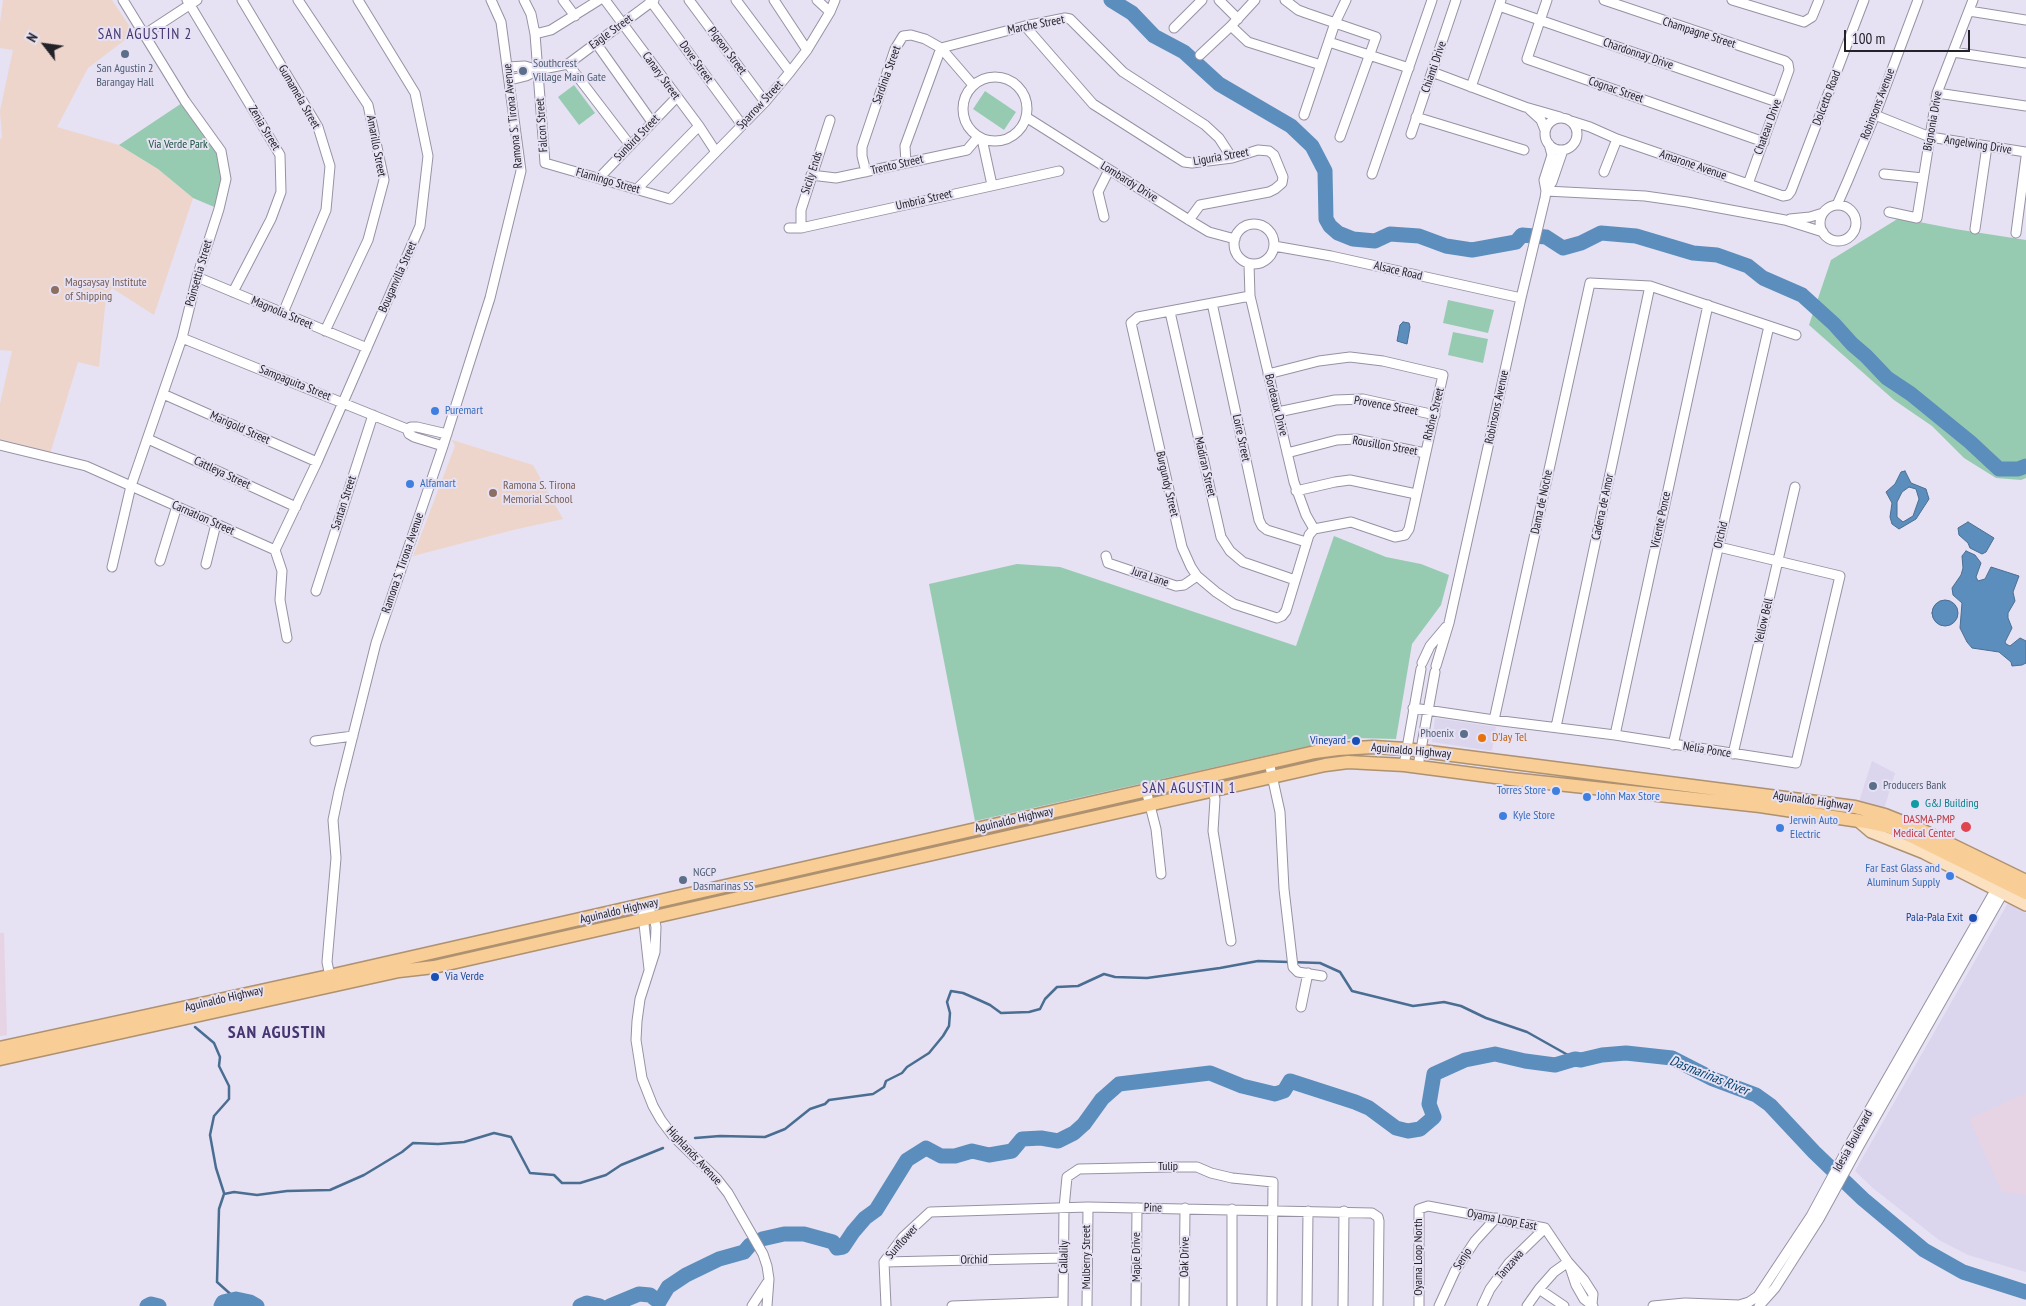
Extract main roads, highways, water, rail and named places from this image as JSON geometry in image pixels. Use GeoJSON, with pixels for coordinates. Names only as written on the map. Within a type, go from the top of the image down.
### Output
{"type":"FeatureCollection","features":[{"type":"Feature","properties":{"kind":"highway","name":"Aguinaldo Highway"},"geometry":{"type":"LineString","coordinates":[[0,1059],[96,1033],[330,981],[645,905],[1327,750],[1373,747],[1421,750],[1855,807],[1903,822],[2026,881]]}},
{"type":"Feature","properties":{"kind":"highway","name":"Aguinaldo Highway"},"geometry":{"type":"LineString","coordinates":[[330,981],[399,970],[434,967],[1212,790],[1325,765],[1348,762],[1418,766],[1760,806],[1857,820],[1881,825],[1909,835],[2026,894]]}},
{"type":"Feature","properties":{"kind":"highway"},"geometry":{"type":"LineString","coordinates":[[1039,814],[1042,829]]}},
{"type":"Feature","properties":{"kind":"highway","name":"Aguinaldo Highway"},"geometry":{"type":"LineString","coordinates":[[0,1048],[96,1033]]}},
{"type":"Feature","properties":{"kind":"main road","name":"Aguinaldo Highway"},"geometry":{"type":"LineString","coordinates":[[1857,820],[1871,832],[1919,851],[2026,905]]}},
{"type":"Feature","properties":{"kind":"water"},"geometry":{"type":"Polygon","coordinates":[[[1403,322],[1409,323],[1410,327],[1407,344],[1397,341],[1400,325],[1403,322]]]}},
{"type":"Feature","properties":{"kind":"water"},"geometry":{"type":"Polygon","coordinates":[[[1905,471],[1911,483],[1926,489],[1929,499],[1916,519],[1899,529],[1892,524],[1890,517],[1892,503],[1886,492],[1895,484],[1901,472],[1905,471]],[[1909,487],[1902,492],[1897,502],[1897,517],[1903,522],[1913,516],[1919,499],[1916,489],[1909,487]]]}},
{"type":"Feature","properties":{"kind":"water"},"geometry":{"type":"Polygon","coordinates":[[[1968,522],[1994,538],[1986,552],[1982,554],[1970,548],[1968,543],[1959,535],[1958,528],[1968,522]]]}},
{"type":"Feature","properties":{"kind":"water"},"geometry":{"type":"Polygon","coordinates":[[[1966,551],[1975,555],[1981,563],[1976,577],[1978,581],[1985,579],[1991,567],[2019,576],[2013,592],[2015,601],[2008,613],[2012,628],[2005,642],[2010,646],[2020,638],[2026,641],[2026,663],[2012,666],[2011,662],[1999,652],[1972,648],[1967,642],[1960,628],[1962,603],[1953,595],[1952,588],[1961,575],[1963,568],[1962,556],[1966,551]]]}},
{"type":"Feature","properties":{"kind":"water"},"geometry":{"type":"Polygon","coordinates":[[[1945,600],[1954,604],[1958,613],[1954,622],[1945,626],[1936,622],[1932,613],[1936,604],[1945,600]]]}},
{"type":"Feature","properties":{"kind":"waterway"},"geometry":{"type":"LineString","coordinates":[[1111,0],[1132,13],[1154,36],[1184,52],[1219,84],[1291,126],[1312,146],[1325,171],[1326,219],[1330,226],[1338,233],[1353,239],[1375,241],[1390,234],[1419,236],[1446,246],[1472,250],[1516,242],[1522,235],[1546,237],[1563,248],[1581,243],[1601,233],[1636,236],[1693,253],[1717,255],[1748,266],[1763,278],[1802,295],[1834,324],[1887,378],[1911,394],[1970,442],[1999,469],[2018,469],[2026,466]]}},
{"type":"Feature","properties":{"kind":"waterway"},"geometry":{"type":"LineString","coordinates":[[695,1138],[720,1136],[765,1137],[785,1129],[810,1109],[825,1104],[829,1100],[873,1094],[884,1087],[886,1081],[902,1073],[907,1067],[929,1053],[943,1036],[949,1026],[950,1013],[947,1002],[951,991],[963,993],[979,1000],[1001,1013],[1029,1012],[1040,1009],[1045,999],[1057,987],[1078,986],[1104,974],[1115,977],[1147,978],[1258,961],[1320,963],[1340,972],[1352,991],[1413,1006],[1444,1002],[1461,1006],[1486,1018],[1527,1032],[1575,1059]]}},
{"type":"Feature","properties":{"kind":"waterway"},"geometry":{"type":"LineString","coordinates":[[195,1027],[214,1043],[220,1057],[219,1066],[229,1086],[229,1099],[214,1116],[210,1135],[216,1168],[224,1193]]}},
{"type":"Feature","properties":{"kind":"waterway","name":"Dasmariñas River"},"geometry":{"type":"LineString","coordinates":[[762,1239],[784,1234],[804,1234],[833,1242],[837,1248],[843,1247],[865,1218],[876,1210],[907,1160],[926,1148],[941,1156],[955,1156],[972,1151],[989,1155],[1012,1151],[1022,1139],[1041,1138],[1058,1141],[1074,1133],[1084,1124],[1102,1099],[1119,1084],[1210,1073],[1242,1086],[1275,1094],[1284,1091],[1290,1081],[1355,1102],[1369,1108],[1396,1128],[1408,1131],[1420,1129],[1434,1117],[1429,1104],[1434,1074],[1465,1060],[1495,1054],[1555,1065],[1575,1059],[1581,1060],[1602,1055],[1626,1053],[1672,1058],[1713,1079],[1756,1095],[1770,1105],[1814,1152],[1863,1199],[1924,1250],[1963,1272],[2026,1292]]}},
{"type":"Feature","properties":{"kind":"waterway"},"geometry":{"type":"LineString","coordinates":[[224,1194],[234,1192],[257,1195],[287,1191],[330,1190],[364,1175],[402,1152],[413,1143],[464,1142],[494,1133],[511,1137],[530,1173],[554,1175],[562,1183],[580,1183],[606,1175],[621,1165],[663,1148]]}},
{"type":"Feature","properties":{"kind":"waterway"},"geometry":{"type":"LineString","coordinates":[[224,1194],[219,1209],[217,1282],[236,1299]]}},
{"type":"Feature","properties":{"kind":"waterway","name":"Dasmariñas River"},"geometry":{"type":"LineString","coordinates":[[610,1306],[639,1294],[650,1295],[659,1302],[668,1287],[686,1275],[719,1259],[744,1252],[750,1245]]}},
{"type":"Feature","properties":{"kind":"waterway","name":"Dasmariñas River"},"geometry":{"type":"LineString","coordinates":[[221,1306],[223,1302],[236,1299],[250,1302],[257,1306]]}},
{"type":"Feature","properties":{"kind":"waterway","name":"Dasmariñas River"},"geometry":{"type":"LineString","coordinates":[[580,1306],[587,1303],[600,1306]]}},
{"type":"Feature","properties":{"kind":"waterway","name":"Dasmariñas River"},"geometry":{"type":"LineString","coordinates":[[147,1306],[151,1304],[159,1306]]}},
{"type":"Feature","properties":{"kind":"place","name":"San Agustin 2 Barangay Hall"},"geometry":{"type":"Point","coordinates":[125,54]}},
{"type":"Feature","properties":{"kind":"place","name":"Southcrest Village Main Gate"},"geometry":{"type":"Point","coordinates":[523,71]}},
{"type":"Feature","properties":{"kind":"place","name":"Magsaysay Institute of Shipping"},"geometry":{"type":"Point","coordinates":[55,290]}},
{"type":"Feature","properties":{"kind":"place","name":"Puremart"},"geometry":{"type":"Point","coordinates":[435,411]}},
{"type":"Feature","properties":{"kind":"place","name":"Alfamart"},"geometry":{"type":"Point","coordinates":[410,484]}},
{"type":"Feature","properties":{"kind":"place","name":"Ramona S. Tirona Memorial School"},"geometry":{"type":"Point","coordinates":[493,493]}},
{"type":"Feature","properties":{"kind":"place","name":"Phoenix"},"geometry":{"type":"Point","coordinates":[1464,734]}},
{"type":"Feature","properties":{"kind":"place","name":"D'Jay Tel"},"geometry":{"type":"Point","coordinates":[1482,738]}},
{"type":"Feature","properties":{"kind":"place","name":"Vineyard"},"geometry":{"type":"Point","coordinates":[1356,741]}},
{"type":"Feature","properties":{"kind":"place","name":"Producers Bank"},"geometry":{"type":"Point","coordinates":[1873,786]}},
{"type":"Feature","properties":{"kind":"place","name":"Torres Store"},"geometry":{"type":"Point","coordinates":[1556,791]}},
{"type":"Feature","properties":{"kind":"place","name":"John Max Store"},"geometry":{"type":"Point","coordinates":[1587,797]}},
{"type":"Feature","properties":{"kind":"place","name":"G&J Building"},"geometry":{"type":"Point","coordinates":[1915,804]}},
{"type":"Feature","properties":{"kind":"place","name":"Kyle Store"},"geometry":{"type":"Point","coordinates":[1503,816]}},
{"type":"Feature","properties":{"kind":"place","name":"DASMA-PMP Medical Center"},"geometry":{"type":"Point","coordinates":[1966,827]}},
{"type":"Feature","properties":{"kind":"place","name":"Jerwin Auto Electric"},"geometry":{"type":"Point","coordinates":[1780,828]}},
{"type":"Feature","properties":{"kind":"place","name":"Far East Glass and Aluminum Supply"},"geometry":{"type":"Point","coordinates":[1950,876]}},
{"type":"Feature","properties":{"kind":"place","name":"NGCP Dasmarinas SS"},"geometry":{"type":"Point","coordinates":[683,880]}},
{"type":"Feature","properties":{"kind":"place","name":"Pala-Pala Exit"},"geometry":{"type":"Point","coordinates":[1973,918]}},
{"type":"Feature","properties":{"kind":"place","name":"Via Verde"},"geometry":{"type":"Point","coordinates":[435,977]}},
{"type":"Feature","properties":{"kind":"district","name":"SAN AGUSTIN 2"},"geometry":{"type":"Point","coordinates":[145,35]}},
{"type":"Feature","properties":{"kind":"district","name":"SAN AGUSTIN 1"},"geometry":{"type":"Point","coordinates":[1189,789]}},
{"type":"Feature","properties":{"kind":"district","name":"SAN AGUSTIN"},"geometry":{"type":"Point","coordinates":[277,1033]}},
{"type":"Feature","properties":{"kind":"park label","name":"Via Verde Park"},"geometry":{"type":"Point","coordinates":[178,145]}}]}
